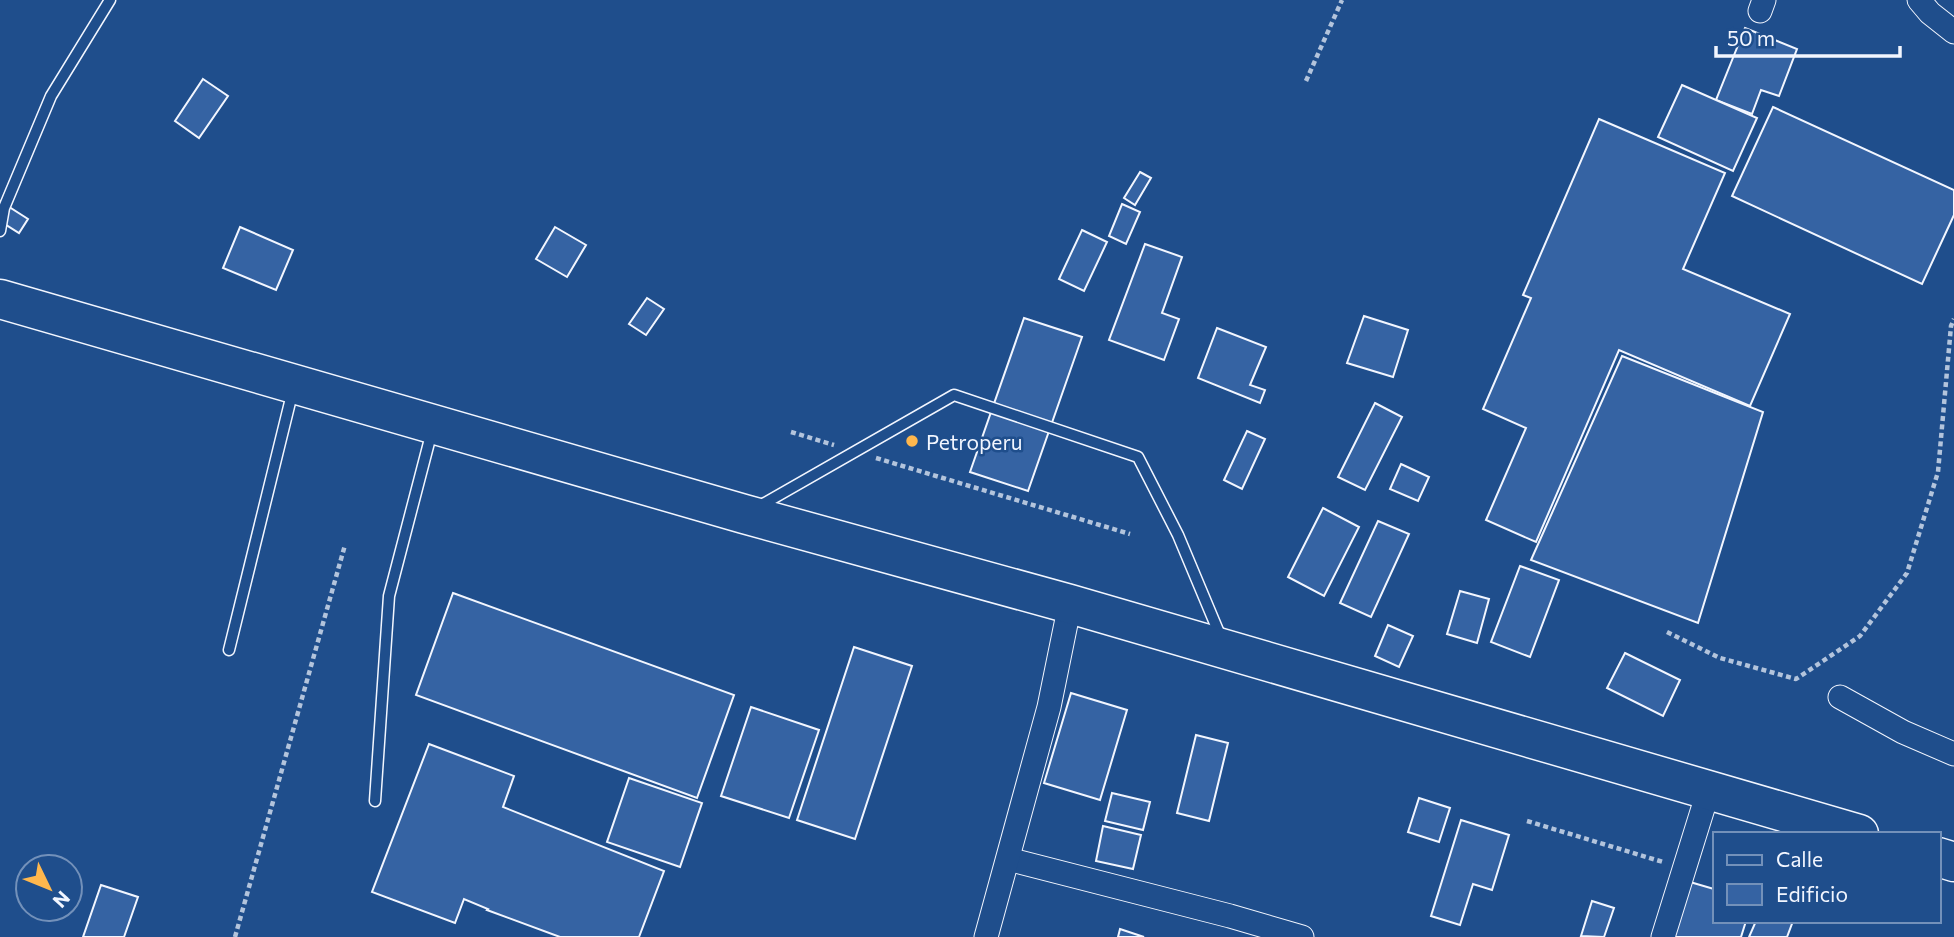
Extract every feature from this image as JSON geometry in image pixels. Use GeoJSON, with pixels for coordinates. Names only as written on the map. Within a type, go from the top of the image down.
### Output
{"type":"FeatureCollection","features":[{"type":"Feature","properties":{"kind":"highway"},"geometry":{"type":"LineString","coordinates":[[0,299],[744,514],[1070,604],[1852,832]]}},
{"type":"Feature","properties":{"kind":"street"},"geometry":{"type":"LineString","coordinates":[[1919,0],[1930,13],[1954,32]]}},
{"type":"Feature","properties":{"kind":"street"},"geometry":{"type":"LineString","coordinates":[[986,937],[1049,707],[1070,604]]}},
{"type":"Feature","properties":{"kind":"street"},"geometry":{"type":"LineString","coordinates":[[1840,697],[1903,732],[1954,754]]}},
{"type":"Feature","properties":{"kind":"street"},"geometry":{"type":"LineString","coordinates":[[1662,937],[1709,789]]}},
{"type":"Feature","properties":{"kind":"street"},"geometry":{"type":"LineString","coordinates":[[1008,859],[1302,937]]}},
{"type":"Feature","properties":{"kind":"lane"},"geometry":{"type":"LineString","coordinates":[[0,231],[5,208],[51,96],[110,0]]}},
{"type":"Feature","properties":{"kind":"lane"},"geometry":{"type":"LineString","coordinates":[[229,650],[294,384]]}},
{"type":"Feature","properties":{"kind":"lane"},"geometry":{"type":"LineString","coordinates":[[744,514],[954,395],[1138,457],[1178,536],[1225,649]]}},
{"type":"Feature","properties":{"kind":"lane"},"geometry":{"type":"LineString","coordinates":[[374,801],[388,596],[433,425]]}},
{"type":"Feature","properties":{"kind":"path"},"geometry":{"type":"LineString","coordinates":[[1306,81],[1342,0]]}},
{"type":"Feature","properties":{"kind":"path"},"geometry":{"type":"LineString","coordinates":[[1667,632],[1720,658],[1796,679],[1860,636],[1907,573],[1938,472],[1951,326],[1954,319]]}},
{"type":"Feature","properties":{"kind":"path"},"geometry":{"type":"LineString","coordinates":[[791,432],[1130,534]]}},
{"type":"Feature","properties":{"kind":"path"},"geometry":{"type":"LineString","coordinates":[[235,937],[345,545]]}},
{"type":"Feature","properties":{"kind":"path"},"geometry":{"type":"LineString","coordinates":[[1527,821],[1684,869]]}},
{"type":"Feature","properties":{"kind":"building"},"geometry":{"type":"Polygon","coordinates":[[[1745,28],[1797,49],[1779,96],[1761,90],[1752,114],[1716,100],[1745,28]]]}},
{"type":"Feature","properties":{"kind":"building"},"geometry":{"type":"Polygon","coordinates":[[[203,79],[228,96],[199,138],[175,121],[203,79]]]}},
{"type":"Feature","properties":{"kind":"building"},"geometry":{"type":"Polygon","coordinates":[[[1682,85],[1757,118],[1733,171],[1658,137],[1682,85]]]}},
{"type":"Feature","properties":{"kind":"building"},"geometry":{"type":"Polygon","coordinates":[[[1773,107],[1954,190],[1954,215],[1922,284],[1732,196],[1773,107]]]}},
{"type":"Feature","properties":{"kind":"building"},"geometry":{"type":"Polygon","coordinates":[[[1599,119],[1725,173],[1683,269],[1790,314],[1750,406],[1619,350],[1536,542],[1486,520],[1526,428],[1483,409],[1531,298],[1523,295],[1599,119]]]}},
{"type":"Feature","properties":{"kind":"building"},"geometry":{"type":"Polygon","coordinates":[[[1140,172],[1151,178],[1135,205],[1124,198],[1140,172]]]}},
{"type":"Feature","properties":{"kind":"building"},"geometry":{"type":"Polygon","coordinates":[[[0,201],[28,219],[19,233],[0,221],[0,201]]]}},
{"type":"Feature","properties":{"kind":"building"},"geometry":{"type":"Polygon","coordinates":[[[1122,204],[1140,212],[1126,244],[1109,236],[1122,204]]]}},
{"type":"Feature","properties":{"kind":"building"},"geometry":{"type":"Polygon","coordinates":[[[240,227],[293,250],[276,290],[223,268],[240,227]]]}},
{"type":"Feature","properties":{"kind":"building"},"geometry":{"type":"Polygon","coordinates":[[[555,227],[586,245],[567,277],[536,259],[555,227]]]}},
{"type":"Feature","properties":{"kind":"building"},"geometry":{"type":"Polygon","coordinates":[[[1082,230],[1107,242],[1084,291],[1059,279],[1082,230]]]}},
{"type":"Feature","properties":{"kind":"building"},"geometry":{"type":"Polygon","coordinates":[[[1145,244],[1182,257],[1162,313],[1179,319],[1164,360],[1109,340],[1145,244]]]}},
{"type":"Feature","properties":{"kind":"building"},"geometry":{"type":"Polygon","coordinates":[[[647,298],[664,309],[646,335],[629,324],[647,298]]]}},
{"type":"Feature","properties":{"kind":"building"},"geometry":{"type":"Polygon","coordinates":[[[1364,316],[1408,330],[1393,377],[1347,363],[1364,316]]]}},
{"type":"Feature","properties":{"kind":"building"},"geometry":{"type":"Polygon","coordinates":[[[1024,318],[1082,337],[1028,491],[970,472],[1024,318]]]}},
{"type":"Feature","properties":{"kind":"building"},"geometry":{"type":"Polygon","coordinates":[[[1217,328],[1266,347],[1250,385],[1265,390],[1260,403],[1198,378],[1217,328]]]}},
{"type":"Feature","properties":{"kind":"building"},"geometry":{"type":"Polygon","coordinates":[[[1622,356],[1763,412],[1698,623],[1531,560],[1622,356]]]}},
{"type":"Feature","properties":{"kind":"building"},"geometry":{"type":"Polygon","coordinates":[[[1375,403],[1402,417],[1365,490],[1338,477],[1375,403]]]}},
{"type":"Feature","properties":{"kind":"building"},"geometry":{"type":"Polygon","coordinates":[[[1247,431],[1265,439],[1242,489],[1224,480],[1247,431]]]}},
{"type":"Feature","properties":{"kind":"building"},"geometry":{"type":"Polygon","coordinates":[[[1401,464],[1429,477],[1418,501],[1390,489],[1401,464]]]}},
{"type":"Feature","properties":{"kind":"building"},"geometry":{"type":"Polygon","coordinates":[[[1323,508],[1359,527],[1324,596],[1288,577],[1323,508]]]}},
{"type":"Feature","properties":{"kind":"building"},"geometry":{"type":"Polygon","coordinates":[[[1378,521],[1409,534],[1371,617],[1340,603],[1378,521]]]}},
{"type":"Feature","properties":{"kind":"building"},"geometry":{"type":"Polygon","coordinates":[[[1520,566],[1559,580],[1530,657],[1491,642],[1520,566]]]}},
{"type":"Feature","properties":{"kind":"building"},"geometry":{"type":"Polygon","coordinates":[[[1460,591],[1489,599],[1477,643],[1447,634],[1460,591]]]}},
{"type":"Feature","properties":{"kind":"building"},"geometry":{"type":"Polygon","coordinates":[[[453,593],[734,695],[697,798],[416,695],[453,593]]]}},
{"type":"Feature","properties":{"kind":"building"},"geometry":{"type":"Polygon","coordinates":[[[1388,625],[1413,636],[1399,667],[1375,656],[1388,625]]]}},
{"type":"Feature","properties":{"kind":"building"},"geometry":{"type":"Polygon","coordinates":[[[854,647],[912,666],[855,839],[797,820],[854,647]]]}},
{"type":"Feature","properties":{"kind":"building"},"geometry":{"type":"Polygon","coordinates":[[[1625,653],[1680,680],[1663,716],[1607,688],[1625,653]]]}},
{"type":"Feature","properties":{"kind":"building"},"geometry":{"type":"Polygon","coordinates":[[[1071,693],[1127,710],[1100,800],[1044,783],[1071,693]]]}},
{"type":"Feature","properties":{"kind":"building"},"geometry":{"type":"Polygon","coordinates":[[[751,707],[819,730],[789,818],[721,796],[751,707]]]}},
{"type":"Feature","properties":{"kind":"building"},"geometry":{"type":"Polygon","coordinates":[[[1196,735],[1228,743],[1209,821],[1177,813],[1196,735]]]}},
{"type":"Feature","properties":{"kind":"building"},"geometry":{"type":"Polygon","coordinates":[[[429,744],[514,776],[503,807],[664,871],[639,937],[560,937],[464,899],[455,923],[372,892],[429,744]]]}},
{"type":"Feature","properties":{"kind":"building"},"geometry":{"type":"Polygon","coordinates":[[[629,778],[702,803],[680,867],[607,842],[629,778]]]}},
{"type":"Feature","properties":{"kind":"building"},"geometry":{"type":"Polygon","coordinates":[[[1112,793],[1150,802],[1143,830],[1105,821],[1112,793]]]}},
{"type":"Feature","properties":{"kind":"building"},"geometry":{"type":"Polygon","coordinates":[[[1419,798],[1450,808],[1439,842],[1408,832],[1419,798]]]}},
{"type":"Feature","properties":{"kind":"building"},"geometry":{"type":"Polygon","coordinates":[[[1461,820],[1509,835],[1492,890],[1473,884],[1460,925],[1431,916],[1461,820]]]}},
{"type":"Feature","properties":{"kind":"building"},"geometry":{"type":"Polygon","coordinates":[[[1103,826],[1141,835],[1133,869],[1096,861],[1103,826]]]}},
{"type":"Feature","properties":{"kind":"building"},"geometry":{"type":"Polygon","coordinates":[[[1690,882],[1713,889],[1713,923],[1745,923],[1741,937],[1673,937],[1690,882]]]}},
{"type":"Feature","properties":{"kind":"building"},"geometry":{"type":"Polygon","coordinates":[[[101,885],[138,897],[124,937],[83,937],[101,885]]]}},
{"type":"Feature","properties":{"kind":"building"},"geometry":{"type":"Polygon","coordinates":[[[1592,901],[1614,908],[1604,937],[1581,936],[1592,901]]]}},
{"type":"Feature","properties":{"kind":"building"},"geometry":{"type":"Polygon","coordinates":[[[1755,923],[1792,923],[1787,937],[1749,937],[1755,923]]]}},
{"type":"Feature","properties":{"kind":"building"},"geometry":{"type":"Polygon","coordinates":[[[1120,929],[1144,937],[1118,937],[1120,929]]]}},
{"type":"Feature","properties":{"kind":"place","name":"Petroperu"},"geometry":{"type":"Point","coordinates":[912,441]}}]}
